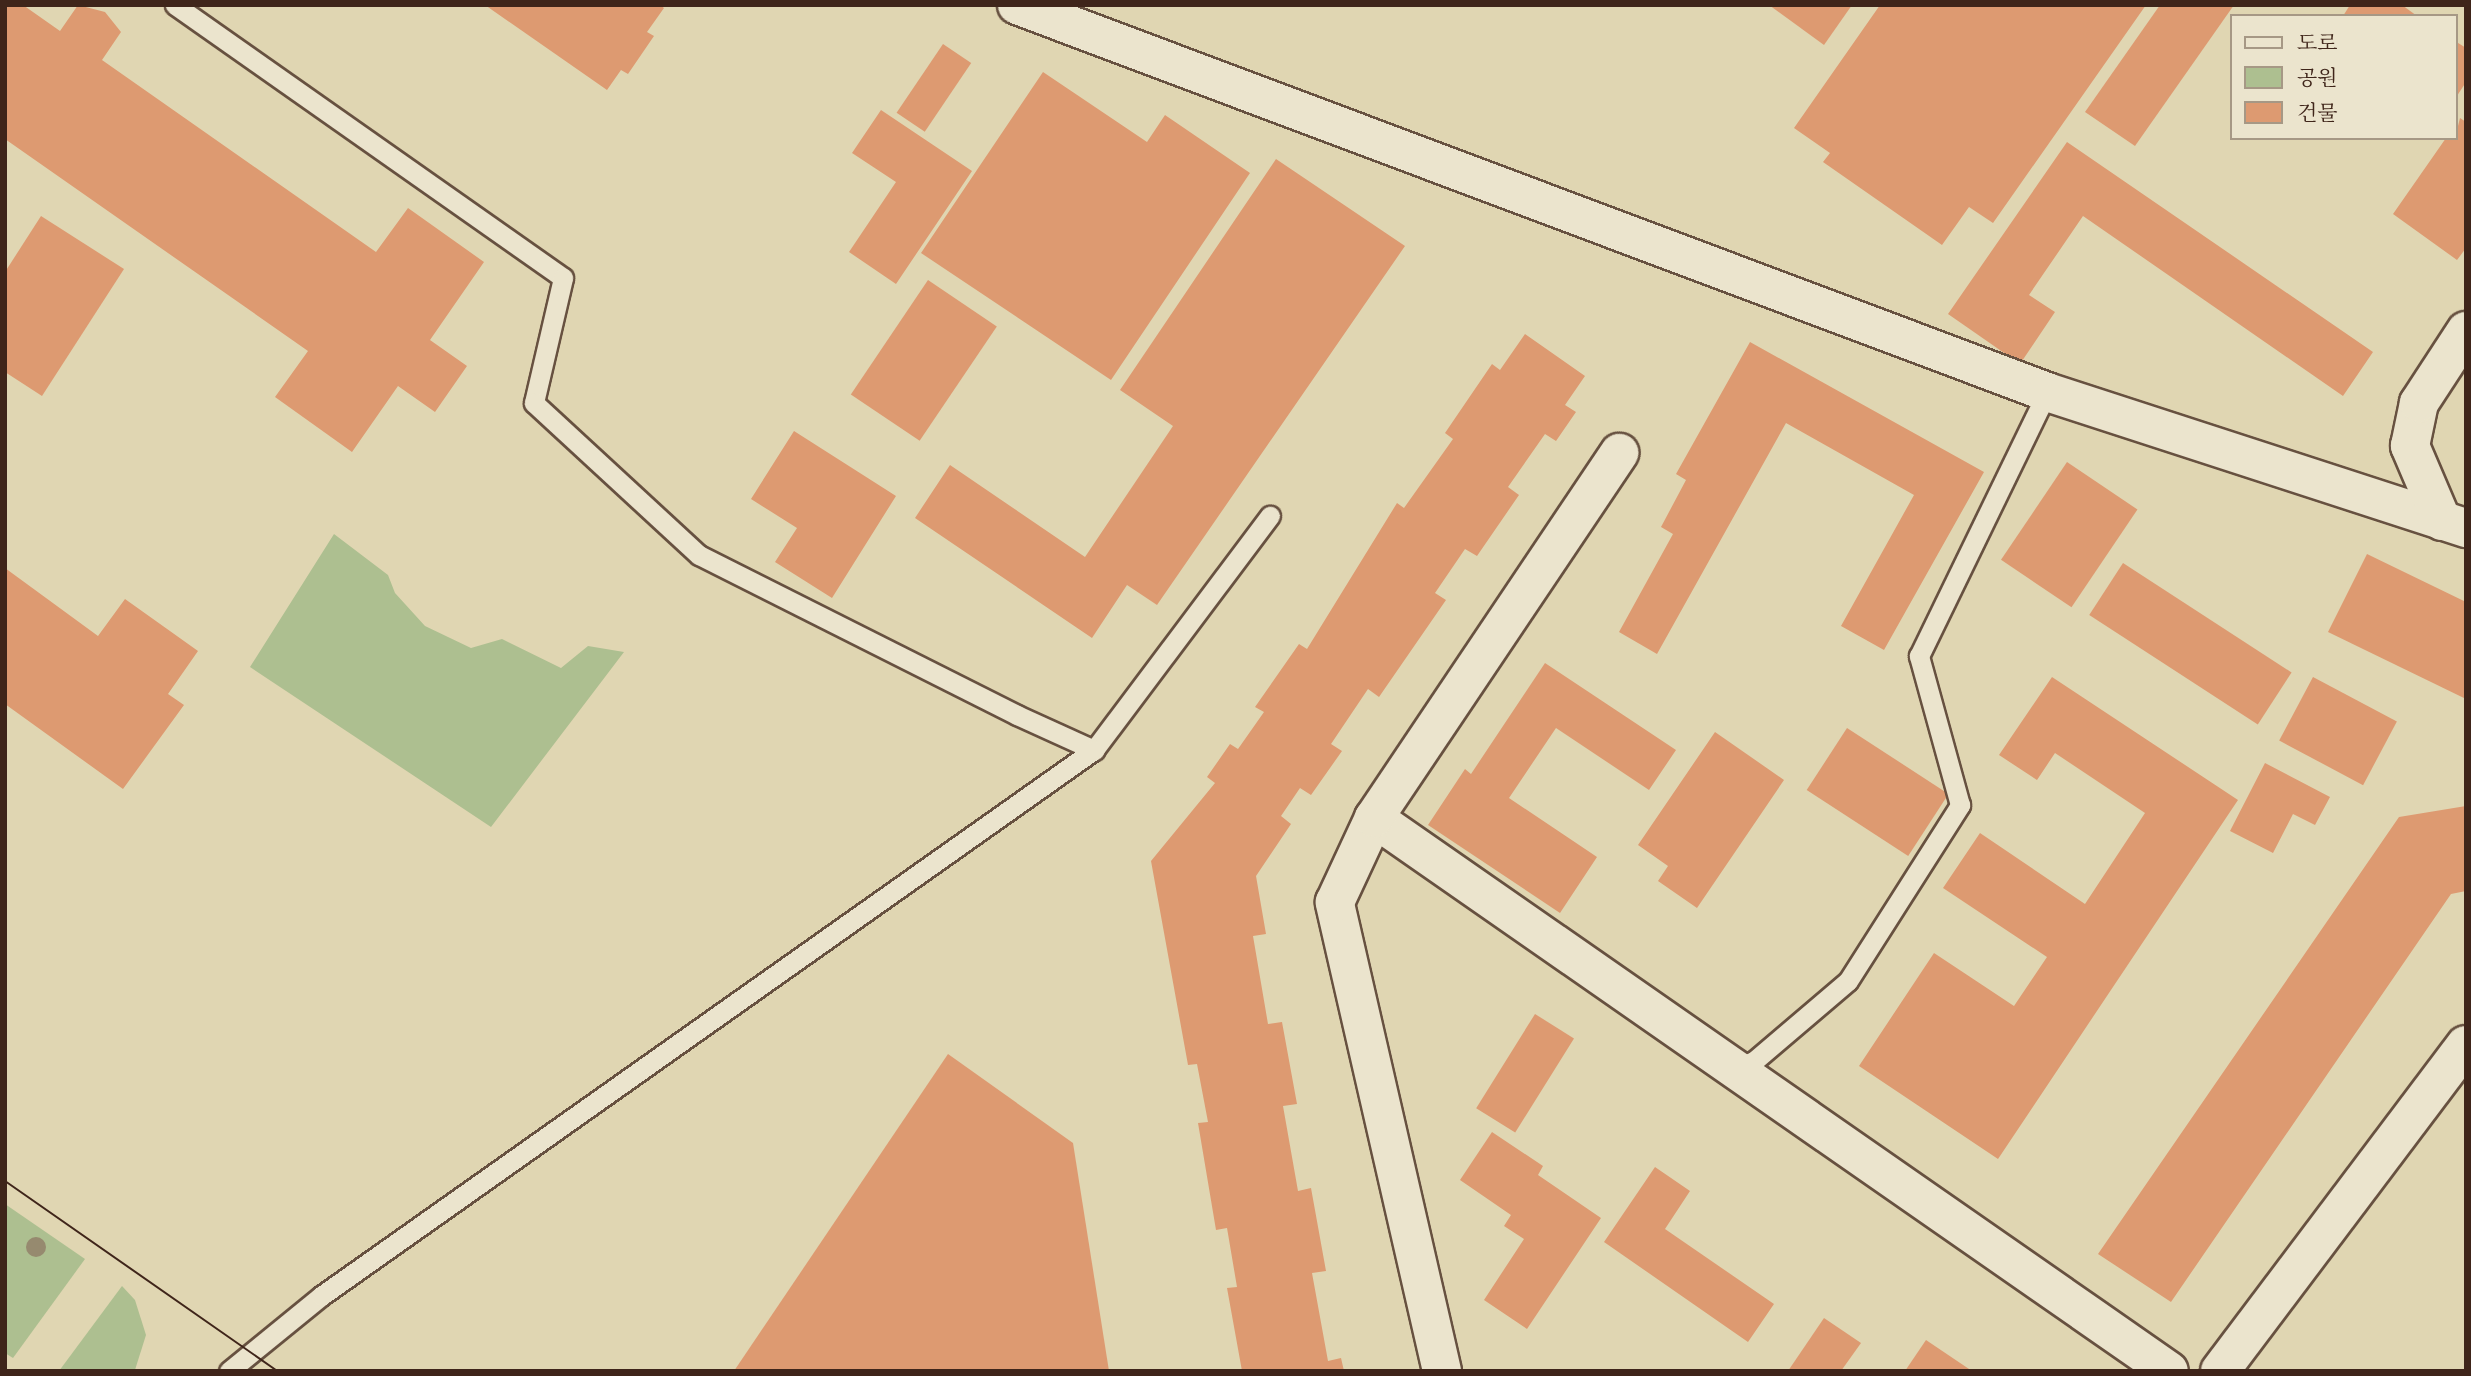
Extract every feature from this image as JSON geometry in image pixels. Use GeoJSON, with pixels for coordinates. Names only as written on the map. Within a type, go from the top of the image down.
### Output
{"type":"FeatureCollection","features":[{"type":"Feature","properties":{"kind":"street"},"geometry":{"type":"LineString","coordinates":[[1017,5],[2047,391],[2454,525]]}},
{"type":"Feature","properties":{"kind":"street"},"geometry":{"type":"LineString","coordinates":[[2454,525],[2410,446],[2419,403],[2466,331]]}},
{"type":"Feature","properties":{"kind":"street"},"geometry":{"type":"LineString","coordinates":[[1442,1371],[1335,902],[1374,818],[1619,453]]}},
{"type":"Feature","properties":{"kind":"street"},"geometry":{"type":"LineString","coordinates":[[1374,818],[2169,1371]]}},
{"type":"Feature","properties":{"kind":"street"},"geometry":{"type":"LineString","coordinates":[[2220,1371],[2466,1045]]}},
{"type":"Feature","properties":{"kind":"lane"},"geometry":{"type":"LineString","coordinates":[[175,5],[563,278],[534,403],[699,555],[1094,750]]}},
{"type":"Feature","properties":{"kind":"lane"},"geometry":{"type":"LineString","coordinates":[[1736,1068],[1754,1061],[1848,981],[1960,805],[1919,656],[2047,391]]}},
{"type":"Feature","properties":{"kind":"lane"},"geometry":{"type":"LineString","coordinates":[[229,1371],[321,1296],[1094,750],[1270,516]]}},
{"type":"Feature","properties":{"kind":"green space"},"geometry":{"type":"Polygon","coordinates":[[[334,534],[388,575],[395,593],[425,626],[471,648],[502,639],[561,668],[588,646],[624,652],[491,827],[250,667],[334,534]]]}},
{"type":"Feature","properties":{"kind":"green space"},"geometry":{"type":"Polygon","coordinates":[[[5,1204],[85,1259],[13,1358],[5,1353],[5,1204]]]}},
{"type":"Feature","properties":{"kind":"green space"},"geometry":{"type":"Polygon","coordinates":[[[122,1286],[135,1300],[146,1335],[135,1370],[59,1371],[122,1286]]]}},
{"type":"Feature","properties":{"kind":"building"},"geometry":{"type":"Polygon","coordinates":[[[5,5],[23,5],[60,31],[78,5],[105,12],[121,32],[102,60],[376,252],[408,208],[484,262],[430,340],[467,366],[435,412],[398,386],[352,452],[275,397],[308,351],[5,139],[5,5]]]}},
{"type":"Feature","properties":{"kind":"building"},"geometry":{"type":"Polygon","coordinates":[[[485,5],[660,5],[664,8],[647,32],[654,36],[628,74],[621,70],[607,90],[485,5]]]}},
{"type":"Feature","properties":{"kind":"building"},"geometry":{"type":"Polygon","coordinates":[[[1769,5],[1852,5],[1824,45],[1769,5]]]}},
{"type":"Feature","properties":{"kind":"building"},"geometry":{"type":"Polygon","coordinates":[[[1880,5],[2146,5],[1993,223],[1969,207],[1942,245],[1823,162],[1830,153],[1794,128],[1880,5]]]}},
{"type":"Feature","properties":{"kind":"building"},"geometry":{"type":"Polygon","coordinates":[[[2160,5],[2234,5],[2135,146],[2085,112],[2160,5]]]}},
{"type":"Feature","properties":{"kind":"building"},"geometry":{"type":"Polygon","coordinates":[[[2350,5],[2402,5],[2414,14],[2344,14],[2350,5]]]}},
{"type":"Feature","properties":{"kind":"building"},"geometry":{"type":"Polygon","coordinates":[[[2457,42],[2466,48],[2466,82],[2457,96],[2457,42]]]}},
{"type":"Feature","properties":{"kind":"building"},"geometry":{"type":"Polygon","coordinates":[[[943,44],[971,63],[925,132],[897,113],[943,44]]]}},
{"type":"Feature","properties":{"kind":"building"},"geometry":{"type":"Polygon","coordinates":[[[1043,72],[1147,142],[1165,115],[1250,173],[1111,380],[921,253],[1043,72]]]}},
{"type":"Feature","properties":{"kind":"building"},"geometry":{"type":"Polygon","coordinates":[[[881,110],[972,171],[896,284],[849,252],[896,182],[852,153],[881,110]]]}},
{"type":"Feature","properties":{"kind":"building"},"geometry":{"type":"Polygon","coordinates":[[[2460,118],[2466,122],[2466,248],[2457,260],[2393,214],[2445,140],[2457,140],[2460,118]]]}},
{"type":"Feature","properties":{"kind":"building"},"geometry":{"type":"Polygon","coordinates":[[[2067,142],[2373,352],[2343,396],[2083,216],[2029,295],[2055,312],[2020,364],[1948,314],[2067,142]]]}},
{"type":"Feature","properties":{"kind":"building"},"geometry":{"type":"Polygon","coordinates":[[[1276,159],[1405,246],[1157,605],[1127,585],[1092,638],[915,518],[950,465],[1085,557],[1173,426],[1120,390],[1276,159]]]}},
{"type":"Feature","properties":{"kind":"building"},"geometry":{"type":"Polygon","coordinates":[[[41,216],[124,269],[42,396],[5,372],[5,272],[41,216]]]}},
{"type":"Feature","properties":{"kind":"building"},"geometry":{"type":"Polygon","coordinates":[[[928,280],[997,326],[920,441],[851,394],[928,280]]]}},
{"type":"Feature","properties":{"kind":"building"},"geometry":{"type":"Polygon","coordinates":[[[1525,334],[1585,376],[1565,405],[1576,412],[1556,441],[1545,434],[1508,487],[1519,495],[1477,556],[1465,549],[1435,593],[1446,600],[1379,697],[1368,689],[1331,744],[1342,751],[1311,795],[1300,788],[1281,816],[1291,824],[1256,876],[1266,934],[1253,936],[1268,1024],[1282,1022],[1297,1104],[1283,1106],[1298,1191],[1311,1188],[1326,1271],[1312,1273],[1328,1361],[1341,1358],[1344,1371],[1242,1371],[1227,1288],[1237,1287],[1227,1228],[1216,1230],[1198,1123],[1208,1122],[1197,1064],[1188,1065],[1151,861],[1215,783],[1207,777],[1230,744],[1238,749],[1264,712],[1255,707],[1299,644],[1307,649],[1397,503],[1404,508],[1453,439],[1445,433],[1492,364],[1500,370],[1525,334]]]}},
{"type":"Feature","properties":{"kind":"building"},"geometry":{"type":"Polygon","coordinates":[[[1750,342],[1984,472],[1884,650],[1841,626],[1914,495],[1786,423],[1657,654],[1619,632],[1673,534],[1661,527],[1686,480],[1676,474],[1750,342]]]}},
{"type":"Feature","properties":{"kind":"building"},"geometry":{"type":"Polygon","coordinates":[[[794,431],[896,496],[832,598],[775,562],[797,528],[751,499],[794,431]]]}},
{"type":"Feature","properties":{"kind":"building"},"geometry":{"type":"Polygon","coordinates":[[[2067,462],[2137,510],[2071,607],[2001,560],[2067,462]]]}},
{"type":"Feature","properties":{"kind":"building"},"geometry":{"type":"Polygon","coordinates":[[[2367,554],[2466,602],[2466,699],[2328,632],[2367,554]]]}},
{"type":"Feature","properties":{"kind":"building"},"geometry":{"type":"Polygon","coordinates":[[[2123,563],[2292,672],[2258,724],[2089,615],[2123,563]]]}},
{"type":"Feature","properties":{"kind":"building"},"geometry":{"type":"Polygon","coordinates":[[[5,568],[98,636],[125,599],[198,651],[168,694],[184,705],[123,789],[5,704],[5,568]]]}},
{"type":"Feature","properties":{"kind":"building"},"geometry":{"type":"Polygon","coordinates":[[[1545,663],[1676,750],[1649,790],[1556,728],[1509,798],[1597,857],[1560,913],[1428,825],[1465,769],[1471,774],[1545,663]]]}},
{"type":"Feature","properties":{"kind":"building"},"geometry":{"type":"Polygon","coordinates":[[[2052,677],[2238,800],[1998,1159],[1859,1066],[1934,953],[2014,1006],[2047,957],[1943,888],[1980,833],[2085,904],[2145,813],[2055,753],[2037,780],[1999,755],[2052,677]]]}},
{"type":"Feature","properties":{"kind":"building"},"geometry":{"type":"Polygon","coordinates":[[[2313,677],[2397,722],[2363,785],[2279,741],[2313,677]]]}},
{"type":"Feature","properties":{"kind":"building"},"geometry":{"type":"Polygon","coordinates":[[[1847,728],[1948,794],[1908,856],[1807,790],[1847,728]]]}},
{"type":"Feature","properties":{"kind":"building"},"geometry":{"type":"Polygon","coordinates":[[[1715,732],[1784,780],[1697,908],[1658,881],[1668,866],[1638,845],[1715,732]]]}},
{"type":"Feature","properties":{"kind":"building"},"geometry":{"type":"Polygon","coordinates":[[[2265,763],[2330,797],[2315,825],[2293,814],[2273,853],[2230,831],[2265,763]]]}},
{"type":"Feature","properties":{"kind":"building"},"geometry":{"type":"Polygon","coordinates":[[[2466,806],[2466,891],[2451,894],[2171,1302],[2098,1254],[2399,817],[2466,806]]]}},
{"type":"Feature","properties":{"kind":"building"},"geometry":{"type":"Polygon","coordinates":[[[1535,1014],[1574,1038],[1515,1133],[1476,1108],[1535,1014]]]}},
{"type":"Feature","properties":{"kind":"building"},"geometry":{"type":"Polygon","coordinates":[[[948,1054],[1073,1143],[1109,1371],[734,1371],[948,1054]]]}},
{"type":"Feature","properties":{"kind":"building"},"geometry":{"type":"Polygon","coordinates":[[[1492,1132],[1543,1166],[1538,1175],[1601,1218],[1527,1329],[1484,1300],[1524,1239],[1504,1226],[1511,1215],[1460,1180],[1492,1132]]]}},
{"type":"Feature","properties":{"kind":"building"},"geometry":{"type":"Polygon","coordinates":[[[1655,1167],[1690,1191],[1665,1229],[1774,1304],[1748,1342],[1604,1242],[1655,1167]]]}},
{"type":"Feature","properties":{"kind":"building"},"geometry":{"type":"Polygon","coordinates":[[[1824,1318],[1861,1343],[1841,1371],[1788,1371],[1824,1318]]]}},
{"type":"Feature","properties":{"kind":"building"},"geometry":{"type":"Polygon","coordinates":[[[1926,1340],[1972,1371],[1905,1371],[1926,1340]]]}},
{"type":"Feature","properties":{"kind":"tram line"},"geometry":{"type":"LineString","coordinates":[[5,1181],[277,1371]]}}]}
